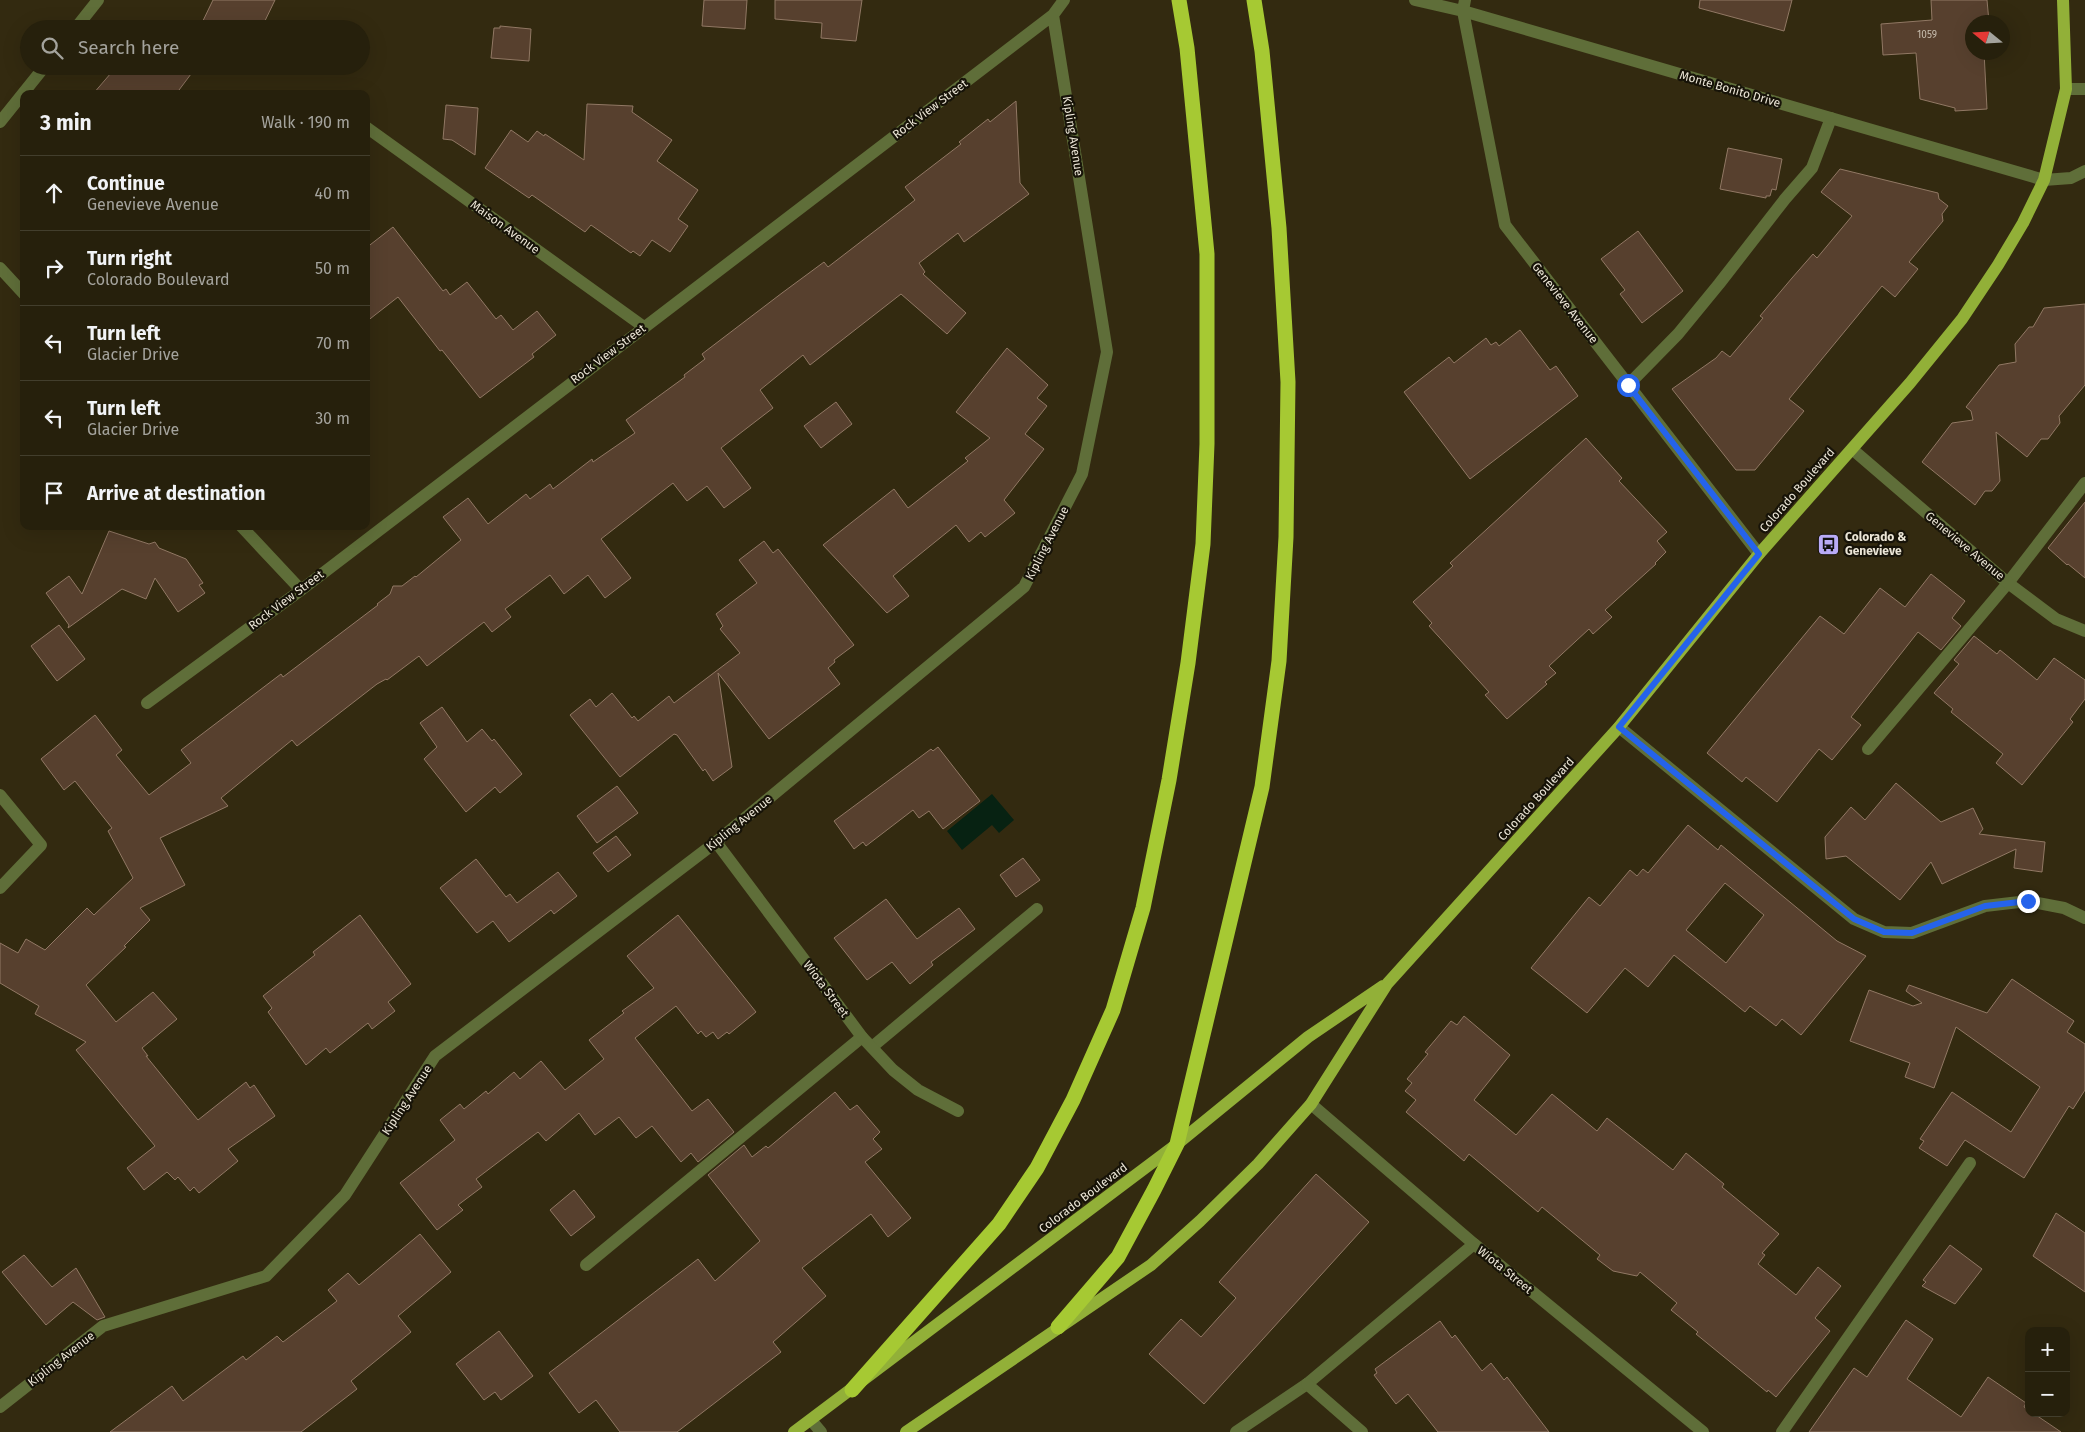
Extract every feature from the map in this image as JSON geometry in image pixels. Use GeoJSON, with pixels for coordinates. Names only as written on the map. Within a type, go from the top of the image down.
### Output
{"type":"FeatureCollection","features":[{"type":"Feature","properties":{"kind":"highway"},"geometry":{"type":"LineString","coordinates":[[852,1390],[999,1224],[1037,1168],[1073,1100],[1113,1010],[1143,908],[1169,780],[1188,663],[1203,544],[1207,444],[1207,254],[1187,48],[1179,0]]}},
{"type":"Feature","properties":{"kind":"highway"},"geometry":{"type":"LineString","coordinates":[[1058,1327],[1118,1257],[1176,1144],[1262,787],[1279,661],[1286,537],[1288,382],[1279,228],[1262,51],[1254,0]]}},
{"type":"Feature","properties":{"kind":"main road","name":"Colorado Boulevard"},"geometry":{"type":"LineString","coordinates":[[906,1432],[1151,1265],[1200,1221],[1258,1164],[1310,1104],[1387,984],[1619,727],[1759,554],[1910,383],[1962,319],[1998,266],[2044,180],[2066,89],[2063,0]]}},
{"type":"Feature","properties":{"kind":"main road","name":"Colorado Boulevard"},"geometry":{"type":"LineString","coordinates":[[794,1432],[1176,1144],[1308,1037],[1387,984]]}},
{"type":"Feature","properties":{"kind":"street"},"geometry":{"type":"LineString","coordinates":[[82,20],[98,0]]}},
{"type":"Feature","properties":{"kind":"street","name":"Rock View Street"},"geometry":{"type":"LineString","coordinates":[[147,703],[301,590],[1053,15],[1064,0]]}},
{"type":"Feature","properties":{"kind":"street","name":"Monte Bonito Drive"},"geometry":{"type":"LineString","coordinates":[[1415,0],[1464,5],[1831,118],[2044,180]]}},
{"type":"Feature","properties":{"kind":"street","name":"Genevieve Avenue"},"geometry":{"type":"LineString","coordinates":[[1464,5],[1505,225],[1759,554]]}},
{"type":"Feature","properties":{"kind":"street","name":"Kipling Avenue"},"geometry":{"type":"LineString","coordinates":[[0,1407],[102,1326],[266,1276],[344,1195],[435,1056],[716,842],[1024,586],[1082,474],[1107,352],[1053,15]]}},
{"type":"Feature","properties":{"kind":"street"},"geometry":{"type":"LineString","coordinates":[[26,90],[38,75]]}},
{"type":"Feature","properties":{"kind":"street"},"geometry":{"type":"LineString","coordinates":[[2066,89],[2085,89]]}},
{"type":"Feature","properties":{"kind":"street"},"geometry":{"type":"LineString","coordinates":[[0,122],[20,97]]}},
{"type":"Feature","properties":{"kind":"street"},"geometry":{"type":"LineString","coordinates":[[1628,385],[1678,334],[1785,198],[1812,168],[1831,118]]}},
{"type":"Feature","properties":{"kind":"street","name":"Maison Avenue"},"geometry":{"type":"LineString","coordinates":[[370,130],[644,327]]}},
{"type":"Feature","properties":{"kind":"street"},"geometry":{"type":"LineString","coordinates":[[2044,180],[2071,178],[2085,171]]}},
{"type":"Feature","properties":{"kind":"street"},"geometry":{"type":"LineString","coordinates":[[0,268],[20,290]]}},
{"type":"Feature","properties":{"kind":"street","name":"Genevieve Avenue"},"geometry":{"type":"LineString","coordinates":[[1852,449],[2008,583],[2056,619],[2085,631]]}},
{"type":"Feature","properties":{"kind":"street"},"geometry":{"type":"LineString","coordinates":[[1868,749],[2008,583],[2085,482]]}},
{"type":"Feature","properties":{"kind":"street"},"geometry":{"type":"LineString","coordinates":[[245,530],[301,590]]}},
{"type":"Feature","properties":{"kind":"street"},"geometry":{"type":"LineString","coordinates":[[1619,727],[1854,919],[1884,932],[1912,933],[1985,906],[2028,901],[2064,908],[2085,918]]}},
{"type":"Feature","properties":{"kind":"street"},"geometry":{"type":"LineString","coordinates":[[0,795],[41,845],[0,888]]}},
{"type":"Feature","properties":{"kind":"street","name":"Wiota Street"},"geometry":{"type":"LineString","coordinates":[[716,842],[862,1037],[892,1070],[918,1090],[958,1111]]}},
{"type":"Feature","properties":{"kind":"street"},"geometry":{"type":"LineString","coordinates":[[872,1047],[1037,909]]}},
{"type":"Feature","properties":{"kind":"street"},"geometry":{"type":"LineString","coordinates":[[586,1265],[862,1037]]}},
{"type":"Feature","properties":{"kind":"street","name":"Wiota Street"},"geometry":{"type":"LineString","coordinates":[[1310,1104],[1474,1244],[1703,1432]]}},
{"type":"Feature","properties":{"kind":"street"},"geometry":{"type":"LineString","coordinates":[[1782,1432],[1970,1163]]}},
{"type":"Feature","properties":{"kind":"street"},"geometry":{"type":"LineString","coordinates":[[1236,1432],[1307,1384],[1474,1244]]}},
{"type":"Feature","properties":{"kind":"street"},"geometry":{"type":"LineString","coordinates":[[1307,1384],[1362,1432]]}},
{"type":"Feature","properties":{"kind":"street"},"geometry":{"type":"LineString","coordinates":[[811,1420],[821,1432]]}},
{"type":"Feature","properties":{"kind":"shaded area"},"geometry":{"type":"Polygon","coordinates":[[[992,794],[1014,820],[999,833],[992,825],[962,850],[947,831],[992,794]]]}},
{"type":"Feature","properties":{"kind":"building"},"geometry":{"type":"Polygon","coordinates":[[[213,0],[275,0],[265,20],[203,20],[213,0]]]}},
{"type":"Feature","properties":{"kind":"building"},"geometry":{"type":"Polygon","coordinates":[[[704,0],[747,0],[745,29],[702,26],[704,0]]]}},
{"type":"Feature","properties":{"kind":"building"},"geometry":{"type":"Polygon","coordinates":[[[775,0],[862,0],[856,41],[821,38],[822,23],[775,19],[775,0]]]}},
{"type":"Feature","properties":{"kind":"building"},"geometry":{"type":"Polygon","coordinates":[[[1700,0],[1792,0],[1784,31],[1699,8],[1700,0]]]}},
{"type":"Feature","properties":{"kind":"building"},"geometry":{"type":"Polygon","coordinates":[[[1931,0],[1987,0],[1988,15],[1965,15],[1965,60],[1984,60],[1987,109],[1955,111],[1955,108],[1920,99],[1916,53],[1883,55],[1881,24],[1932,20],[1931,0]]]}},
{"type":"Feature","properties":{"kind":"building"},"geometry":{"type":"Polygon","coordinates":[[[500,26],[531,29],[529,61],[491,58],[494,28],[500,28],[500,26]]]}},
{"type":"Feature","properties":{"kind":"building"},"geometry":{"type":"Polygon","coordinates":[[[109,75],[190,75],[179,90],[96,90],[109,75]]]}},
{"type":"Feature","properties":{"kind":"building"},"geometry":{"type":"Polygon","coordinates":[[[1016,101],[1020,183],[1029,194],[964,242],[958,233],[919,263],[925,272],[923,274],[966,313],[947,334],[901,294],[810,365],[803,355],[760,390],[773,408],[721,448],[751,488],[724,508],[707,486],[687,501],[673,483],[601,539],[631,578],[605,598],[588,575],[564,594],[550,575],[505,609],[511,617],[492,632],[484,622],[427,666],[419,656],[387,680],[377,684],[297,746],[292,740],[221,798],[228,806],[160,838],[185,885],[140,908],[150,920],[124,946],[126,947],[86,985],[116,1022],[153,992],[177,1019],[142,1048],[148,1056],[146,1056],[198,1120],[246,1082],[250,1088],[254,1085],[275,1116],[228,1149],[238,1161],[199,1193],[194,1187],[190,1191],[178,1177],[175,1180],[167,1172],[144,1190],[127,1168],[155,1146],[76,1050],[86,1042],[35,1014],[39,1006],[0,983],[0,943],[18,953],[26,939],[45,950],[87,908],[94,915],[133,878],[108,831],[112,828],[75,781],[64,790],[41,759],[95,715],[122,750],[116,755],[149,795],[191,763],[181,750],[281,674],[283,677],[378,605],[390,594],[393,586],[402,586],[416,577],[461,540],[443,517],[468,498],[488,524],[526,494],[530,499],[550,484],[553,489],[592,459],[593,462],[635,433],[626,420],[685,377],[684,375],[705,359],[702,354],[782,293],[824,262],[828,267],[915,200],[905,187],[961,144],[959,142],[988,119],[990,122],[1016,101]]]}},
{"type":"Feature","properties":{"kind":"building"},"geometry":{"type":"Polygon","coordinates":[[[587,104],[633,106],[632,112],[672,140],[657,161],[698,190],[678,219],[688,226],[670,252],[652,240],[640,256],[633,251],[631,253],[591,225],[585,232],[532,195],[529,198],[485,168],[511,130],[528,142],[537,131],[544,136],[545,134],[584,160],[587,104]]]}},
{"type":"Feature","properties":{"kind":"building"},"geometry":{"type":"Polygon","coordinates":[[[446,105],[478,108],[475,155],[452,140],[443,139],[446,105]]]}},
{"type":"Feature","properties":{"kind":"building"},"geometry":{"type":"Polygon","coordinates":[[[1728,148],[1782,159],[1776,190],[1772,189],[1770,196],[1766,196],[1766,198],[1720,189],[1728,148]]]}},
{"type":"Feature","properties":{"kind":"building"},"geometry":{"type":"Polygon","coordinates":[[[1840,169],[1938,193],[1939,199],[1948,206],[1942,214],[1943,221],[1909,262],[1918,269],[1895,297],[1882,286],[1789,399],[1804,411],[1755,470],[1736,470],[1672,389],[1716,358],[1722,351],[1730,357],[1763,318],[1760,316],[1792,278],[1813,254],[1817,258],[1852,216],[1821,192],[1840,169]]]}},
{"type":"Feature","properties":{"kind":"building"},"geometry":{"type":"Polygon","coordinates":[[[393,227],[443,291],[446,289],[450,295],[467,282],[496,319],[501,315],[513,330],[537,311],[556,335],[532,354],[534,357],[480,398],[398,297],[370,319],[370,245],[393,227]]]}},
{"type":"Feature","properties":{"kind":"building"},"geometry":{"type":"Polygon","coordinates":[[[1638,231],[1683,291],[1642,323],[1620,294],[1625,290],[1601,259],[1638,231]]]}},
{"type":"Feature","properties":{"kind":"building"},"geometry":{"type":"Polygon","coordinates":[[[2085,304],[2085,385],[2059,416],[2060,423],[2048,439],[2041,439],[2027,457],[1996,432],[2000,481],[1992,491],[1985,491],[1975,505],[1922,462],[1952,423],[1973,420],[1971,411],[1966,407],[1999,365],[2016,362],[2015,344],[2029,327],[2033,327],[2044,308],[2085,304]]]}},
{"type":"Feature","properties":{"kind":"building"},"geometry":{"type":"Polygon","coordinates":[[[1520,330],[1550,370],[1556,366],[1578,396],[1470,479],[1404,392],[1449,357],[1454,363],[1486,338],[1491,345],[1496,342],[1499,346],[1520,330]]]}},
{"type":"Feature","properties":{"kind":"building"},"geometry":{"type":"Polygon","coordinates":[[[1007,348],[1048,385],[1037,398],[1047,406],[1025,434],[1044,449],[1004,500],[1015,513],[985,537],[981,532],[969,542],[956,525],[893,576],[909,596],[887,613],[823,545],[894,489],[908,508],[968,461],[965,458],[990,438],[956,412],[1007,348]]]}},
{"type":"Feature","properties":{"kind":"building"},"geometry":{"type":"Polygon","coordinates":[[[836,402],[852,424],[821,448],[804,426],[836,402]]]}},
{"type":"Feature","properties":{"kind":"building"},"geometry":{"type":"Polygon","coordinates":[[[1586,438],[1622,478],[1619,481],[1667,532],[1657,541],[1666,552],[1656,564],[1605,610],[1612,617],[1593,634],[1589,629],[1549,666],[1556,673],[1545,682],[1547,684],[1507,719],[1485,695],[1489,692],[1429,626],[1432,623],[1413,602],[1453,566],[1450,563],[1586,438]]]}},
{"type":"Feature","properties":{"kind":"building"},"geometry":{"type":"Polygon","coordinates":[[[2085,502],[2085,578],[2048,548],[2085,502]]]}},
{"type":"Feature","properties":{"kind":"building"},"geometry":{"type":"Polygon","coordinates":[[[109,531],[149,544],[155,542],[159,548],[186,559],[203,583],[199,585],[205,593],[178,612],[155,578],[146,599],[122,589],[68,628],[69,625],[46,593],[69,576],[82,594],[109,531]]]}},
{"type":"Feature","properties":{"kind":"building"},"geometry":{"type":"Polygon","coordinates":[[[764,541],[773,553],[778,549],[854,645],[834,660],[835,662],[828,668],[840,684],[769,739],[718,673],[732,767],[713,781],[705,769],[703,771],[677,735],[674,734],[620,777],[570,715],[590,699],[596,707],[612,693],[632,718],[634,716],[638,721],[669,696],[674,703],[740,653],[720,629],[723,626],[716,614],[757,583],[739,560],[764,541]]]}},
{"type":"Feature","properties":{"kind":"building"},"geometry":{"type":"Polygon","coordinates":[[[1931,574],[1965,601],[1952,618],[1961,626],[1941,650],[1918,632],[1851,717],[1861,725],[1832,760],[1819,749],[1777,802],[1746,777],[1742,782],[1707,753],[1820,616],[1844,634],[1880,588],[1905,607],[1931,574]]]}},
{"type":"Feature","properties":{"kind":"building"},"geometry":{"type":"Polygon","coordinates":[[[59,625],[85,659],[57,681],[31,646],[59,625]]]}},
{"type":"Feature","properties":{"kind":"building"},"geometry":{"type":"Polygon","coordinates":[[[1974,636],[1997,654],[2000,650],[2037,680],[2054,658],[2085,680],[2085,699],[2070,719],[2073,722],[2022,785],[1996,763],[2003,754],[1951,712],[1953,709],[1934,693],[1959,664],[1954,660],[1974,636]]]}},
{"type":"Feature","properties":{"kind":"building"},"geometry":{"type":"Polygon","coordinates":[[[442,707],[467,742],[482,729],[492,741],[494,739],[522,774],[500,793],[495,787],[466,812],[424,759],[437,747],[420,723],[442,707]]]}},
{"type":"Feature","properties":{"kind":"building"},"geometry":{"type":"Polygon","coordinates":[[[938,747],[980,801],[943,829],[929,811],[919,818],[913,810],[866,846],[863,842],[854,849],[834,821],[931,749],[933,751],[938,747]]]}},
{"type":"Feature","properties":{"kind":"building"},"geometry":{"type":"Polygon","coordinates":[[[1896,783],[1941,822],[1973,808],[1983,829],[1979,834],[2045,842],[2042,872],[2014,868],[2016,849],[1942,884],[1931,862],[1900,900],[1846,856],[1826,859],[1825,837],[1851,807],[1865,820],[1896,783]]]}},
{"type":"Feature","properties":{"kind":"building"},"geometry":{"type":"Polygon","coordinates":[[[617,786],[638,813],[597,843],[577,816],[617,786]]]}},
{"type":"Feature","properties":{"kind":"building"},"geometry":{"type":"Polygon","coordinates":[[[1688,825],[1718,850],[1721,845],[1837,941],[1866,956],[1801,1035],[1782,1019],[1776,1026],[1750,1006],[1745,1012],[1674,955],[1648,987],[1625,968],[1587,1013],[1531,968],[1589,897],[1600,906],[1630,870],[1637,876],[1643,869],[1648,873],[1688,825]],[[1725,883],[1686,930],[1726,963],[1764,915],[1725,883]]]}},
{"type":"Feature","properties":{"kind":"building"},"geometry":{"type":"Polygon","coordinates":[[[616,836],[631,855],[608,872],[593,853],[616,836]]]}},
{"type":"Feature","properties":{"kind":"building"},"geometry":{"type":"Polygon","coordinates":[[[1023,858],[1040,880],[1016,897],[1000,875],[1023,858]]]}},
{"type":"Feature","properties":{"kind":"building"},"geometry":{"type":"Polygon","coordinates":[[[476,859],[506,897],[510,894],[517,903],[558,872],[577,896],[554,914],[551,910],[509,942],[493,921],[477,933],[440,888],[476,859]]]}},
{"type":"Feature","properties":{"kind":"building"},"geometry":{"type":"Polygon","coordinates":[[[886,899],[917,939],[959,908],[975,929],[931,962],[933,965],[910,984],[892,962],[867,980],[834,938],[886,899]]]}},
{"type":"Feature","properties":{"kind":"building"},"geometry":{"type":"Polygon","coordinates":[[[360,915],[411,984],[388,1002],[395,1011],[372,1029],[368,1023],[330,1053],[326,1048],[306,1065],[268,1012],[272,1008],[263,996],[315,955],[313,952],[360,915]]]}},
{"type":"Feature","properties":{"kind":"building"},"geometry":{"type":"Polygon","coordinates":[[[678,915],[756,1012],[729,1034],[727,1032],[718,1039],[713,1032],[706,1037],[701,1031],[698,1034],[676,1006],[635,1038],[692,1111],[708,1099],[734,1132],[698,1162],[691,1153],[681,1162],[652,1126],[636,1138],[619,1117],[595,1135],[579,1113],[546,1141],[538,1132],[476,1179],[482,1187],[458,1205],[463,1210],[437,1230],[400,1183],[455,1140],[440,1120],[460,1104],[464,1109],[486,1091],[488,1094],[514,1072],[520,1079],[541,1061],[565,1090],[604,1059],[589,1040],[624,1013],[622,1011],[654,988],[627,956],[678,915]]]}},
{"type":"Feature","properties":{"kind":"building"},"geometry":{"type":"Polygon","coordinates":[[[2012,979],[2074,1021],[2067,1032],[2085,1044],[2085,1090],[2073,1109],[2069,1106],[2024,1178],[1965,1140],[1947,1166],[1919,1148],[1924,1141],[1920,1139],[1952,1092],[2011,1132],[2040,1087],[1956,1027],[1934,1088],[1905,1077],[1910,1063],[1850,1041],[1869,990],[1913,1006],[1922,1003],[1906,991],[1909,985],[1987,1013],[2012,979]]]}},
{"type":"Feature","properties":{"kind":"building"},"geometry":{"type":"Polygon","coordinates":[[[1464,1016],[1510,1055],[1474,1100],[1516,1135],[1552,1094],[1597,1131],[1607,1118],[1673,1170],[1686,1153],[1724,1184],[1722,1187],[1779,1234],[1762,1253],[1765,1255],[1758,1264],[1796,1295],[1818,1267],[1841,1286],[1815,1318],[1830,1331],[1776,1397],[1768,1390],[1767,1392],[1696,1334],[1698,1332],[1671,1310],[1677,1303],[1640,1272],[1637,1276],[1613,1271],[1597,1259],[1600,1255],[1542,1207],[1538,1212],[1469,1154],[1464,1161],[1406,1112],[1416,1100],[1405,1091],[1412,1083],[1407,1079],[1428,1054],[1425,1052],[1451,1021],[1457,1025],[1464,1016]]]}},
{"type":"Feature","properties":{"kind":"building"},"geometry":{"type":"Polygon","coordinates":[[[835,1092],[850,1110],[857,1105],[880,1132],[873,1139],[882,1149],[865,1162],[911,1218],[888,1237],[871,1214],[802,1268],[826,1296],[773,1342],[781,1352],[677,1432],[620,1432],[596,1400],[579,1413],[549,1373],[698,1259],[715,1281],[760,1241],[708,1175],[744,1145],[752,1157],[766,1146],[768,1148],[835,1092]]]}},
{"type":"Feature","properties":{"kind":"building"},"geometry":{"type":"Polygon","coordinates":[[[1316,1174],[1369,1222],[1204,1404],[1149,1354],[1181,1319],[1201,1337],[1236,1298],[1219,1282],[1316,1174]]]}},
{"type":"Feature","properties":{"kind":"building"},"geometry":{"type":"Polygon","coordinates":[[[574,1190],[595,1217],[571,1236],[550,1210],[574,1190]]]}},
{"type":"Feature","properties":{"kind":"building"},"geometry":{"type":"Polygon","coordinates":[[[2056,1213],[2085,1233],[2085,1292],[2033,1256],[2056,1213]]]}},
{"type":"Feature","properties":{"kind":"building"},"geometry":{"type":"Polygon","coordinates":[[[420,1234],[451,1272],[398,1316],[411,1332],[351,1381],[357,1389],[301,1432],[110,1432],[172,1386],[183,1401],[243,1356],[246,1360],[277,1336],[283,1342],[337,1301],[328,1290],[348,1273],[359,1285],[420,1234]]]}},
{"type":"Feature","properties":{"kind":"building"},"geometry":{"type":"Polygon","coordinates":[[[1950,1245],[1982,1269],[1955,1304],[1922,1286],[1926,1282],[1923,1280],[1950,1245]]]}},
{"type":"Feature","properties":{"kind":"building"},"geometry":{"type":"Polygon","coordinates":[[[24,1255],[52,1287],[76,1268],[105,1317],[97,1320],[73,1302],[46,1325],[2,1272],[24,1255]]]}},
{"type":"Feature","properties":{"kind":"building"},"geometry":{"type":"Polygon","coordinates":[[[1906,1320],[1933,1339],[1907,1379],[1961,1417],[1988,1377],[2025,1402],[2025,1417],[2039,1417],[2061,1432],[1809,1432],[1854,1368],[1867,1377],[1906,1320]]]}},
{"type":"Feature","properties":{"kind":"building"},"geometry":{"type":"Polygon","coordinates":[[[1440,1321],[1452,1338],[1455,1335],[1482,1371],[1491,1363],[1504,1380],[1507,1377],[1549,1432],[1438,1432],[1408,1394],[1396,1404],[1374,1375],[1377,1373],[1375,1369],[1440,1321]]]}},
{"type":"Feature","properties":{"kind":"building"},"geometry":{"type":"Polygon","coordinates":[[[499,1331],[533,1376],[501,1400],[495,1392],[484,1400],[456,1364],[499,1331]]]}},
{"type":"Feature","properties":{"kind":"place","name":"Colorado & Genevieve"},"geometry":{"type":"Point","coordinates":[1829,544]}},
{"type":"Feature","properties":{"kind":"route"},"geometry":{"type":"LineString","coordinates":[[1628,385],[1759,554],[1619,727],[1854,919],[1884,932],[1912,933],[1985,906],[2028,901]]}}]}
